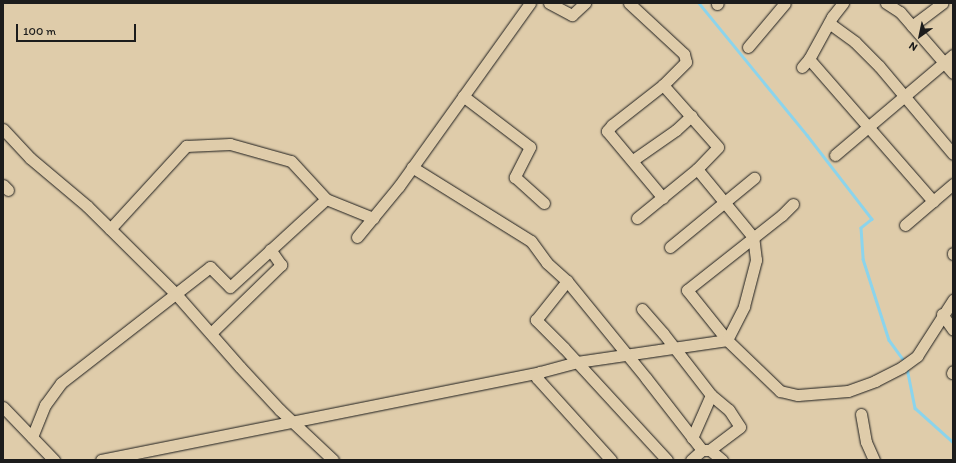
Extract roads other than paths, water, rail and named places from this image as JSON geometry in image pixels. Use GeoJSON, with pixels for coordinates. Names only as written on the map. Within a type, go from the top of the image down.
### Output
{"type":"FeatureCollection","features":[{"type":"Feature","properties":{"kind":"street"},"geometry":{"type":"LineString","coordinates":[[357,237],[412,168],[530,3]]}},
{"type":"Feature","properties":{"kind":"street"},"geometry":{"type":"LineString","coordinates":[[549,3],[572,15],[585,3]]}},
{"type":"Feature","properties":{"kind":"street"},"geometry":{"type":"LineString","coordinates":[[629,3],[684,54],[686,62],[663,85],[612,125],[607,131],[633,160],[663,198]]}},
{"type":"Feature","properties":{"kind":"street"},"geometry":{"type":"LineString","coordinates":[[748,46],[785,3]]}},
{"type":"Feature","properties":{"kind":"street"},"geometry":{"type":"LineString","coordinates":[[843,3],[829,23],[806,63],[867,127],[933,201]]}},
{"type":"Feature","properties":{"kind":"street"},"geometry":{"type":"LineString","coordinates":[[886,3],[900,12],[953,73]]}},
{"type":"Feature","properties":{"kind":"street"},"geometry":{"type":"LineString","coordinates":[[912,26],[942,3]]}},
{"type":"Feature","properties":{"kind":"street"},"geometry":{"type":"LineString","coordinates":[[829,23],[855,42],[905,96],[953,154]]}},
{"type":"Feature","properties":{"kind":"street"},"geometry":{"type":"LineString","coordinates":[[835,155],[953,55]]}},
{"type":"Feature","properties":{"kind":"street"},"geometry":{"type":"LineString","coordinates":[[636,218],[663,198],[697,169],[718,147],[663,85]]}},
{"type":"Feature","properties":{"kind":"street"},"geometry":{"type":"LineString","coordinates":[[463,96],[530,147],[515,178],[544,203]]}},
{"type":"Feature","properties":{"kind":"street"},"geometry":{"type":"LineString","coordinates":[[633,160],[676,130],[691,116]]}},
{"type":"Feature","properties":{"kind":"street"},"geometry":{"type":"LineString","coordinates":[[3,130],[30,158],[87,206],[175,293],[240,367],[333,460]]}},
{"type":"Feature","properties":{"kind":"street"},"geometry":{"type":"LineString","coordinates":[[110,229],[186,146],[230,144],[291,162],[326,199],[373,218]]}},
{"type":"Feature","properties":{"kind":"street"},"geometry":{"type":"LineString","coordinates":[[412,168],[531,241],[547,263],[567,281],[627,354],[692,438],[706,450],[722,460]]}},
{"type":"Feature","properties":{"kind":"street"},"geometry":{"type":"LineString","coordinates":[[697,169],[753,237],[756,260],[744,306],[727,340]]}},
{"type":"Feature","properties":{"kind":"street"},"geometry":{"type":"LineString","coordinates":[[670,247],[754,178]]}},
{"type":"Feature","properties":{"kind":"street"},"geometry":{"type":"LineString","coordinates":[[905,225],[953,184]]}},
{"type":"Feature","properties":{"kind":"street"},"geometry":{"type":"LineString","coordinates":[[32,437],[45,404],[61,384],[210,266],[230,287],[326,199]]}},
{"type":"Feature","properties":{"kind":"street"},"geometry":{"type":"LineString","coordinates":[[793,204],[687,290],[727,340],[780,391],[798,395],[848,391],[875,381],[902,367],[916,356],[942,314],[953,300]]}},
{"type":"Feature","properties":{"kind":"street"},"geometry":{"type":"LineString","coordinates":[[211,333],[281,265],[270,249]]}},
{"type":"Feature","properties":{"kind":"street"},"geometry":{"type":"LineString","coordinates":[[567,281],[536,320],[577,362],[667,460]]}},
{"type":"Feature","properties":{"kind":"street"},"geometry":{"type":"LineString","coordinates":[[642,309],[711,395],[729,410],[740,427],[691,460]]}},
{"type":"Feature","properties":{"kind":"street"},"geometry":{"type":"LineString","coordinates":[[942,314],[953,330]]}},
{"type":"Feature","properties":{"kind":"street"},"geometry":{"type":"LineString","coordinates":[[101,460],[540,372],[577,362],[627,354],[675,349],[727,340]]}},
{"type":"Feature","properties":{"kind":"street"},"geometry":{"type":"LineString","coordinates":[[540,372],[537,378],[611,460]]}},
{"type":"Feature","properties":{"kind":"street"},"geometry":{"type":"LineString","coordinates":[[692,438],[711,395]]}},
{"type":"Feature","properties":{"kind":"street"},"geometry":{"type":"LineString","coordinates":[[3,407],[54,460]]}},
{"type":"Feature","properties":{"kind":"street"},"geometry":{"type":"LineString","coordinates":[[861,414],[866,442],[874,460]]}},
{"type":"Feature","properties":{"kind":"waterway"},"geometry":{"type":"LineString","coordinates":[[699,3],[807,135],[872,219],[861,228],[863,259],[889,340],[905,362]]}},
{"type":"Feature","properties":{"kind":"waterway"},"geometry":{"type":"LineString","coordinates":[[907,368],[915,408],[953,442]]}}]}
